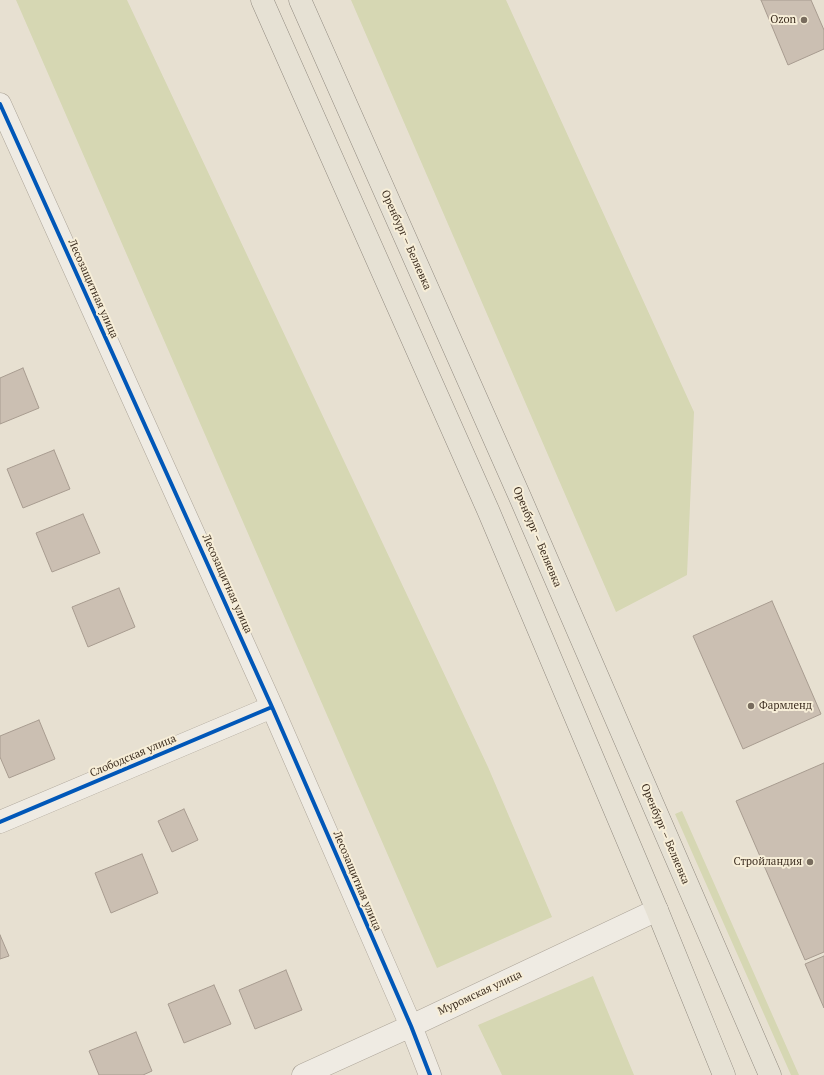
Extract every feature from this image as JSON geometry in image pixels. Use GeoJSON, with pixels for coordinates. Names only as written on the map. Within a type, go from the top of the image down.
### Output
{"type":"FeatureCollection","features":[{"type":"Feature","properties":{"kind":"main road"},"geometry":{"type":"LineString","coordinates":[[262,0],[488,510],[657,910],[724,1075]]}},
{"type":"Feature","properties":{"kind":"main road","name":"Оренбург – Беляевка"},"geometry":{"type":"LineString","coordinates":[[300,0],[520,497],[770,1075]]}},
{"type":"Feature","properties":{"kind":"street","name":"Лесозащитная улица"},"geometry":{"type":"LineString","coordinates":[[0,104],[272,707],[411,1026],[430,1075]]}},
{"type":"Feature","properties":{"kind":"street","name":"Слободская улица"},"geometry":{"type":"LineString","coordinates":[[0,822],[272,707]]}},
{"type":"Feature","properties":{"kind":"street","name":"Муромская улица"},"geometry":{"type":"LineString","coordinates":[[303,1075],[411,1026],[657,910]]}},
{"type":"Feature","properties":{"kind":"green space"},"geometry":{"type":"Polygon","coordinates":[[[16,0],[127,0],[488,767],[552,917],[437,968],[16,0]]]}},
{"type":"Feature","properties":{"kind":"green space"},"geometry":{"type":"Polygon","coordinates":[[[351,0],[506,0],[694,412],[687,575],[616,612],[351,0]]]}},
{"type":"Feature","properties":{"kind":"green space"},"geometry":{"type":"Polygon","coordinates":[[[682,811],[799,1075],[791,1075],[675,814],[682,811]]]}},
{"type":"Feature","properties":{"kind":"green space"},"geometry":{"type":"Polygon","coordinates":[[[593,976],[634,1075],[502,1075],[478,1025],[593,976]]]}},
{"type":"Feature","properties":{"kind":"building"},"geometry":{"type":"Polygon","coordinates":[[[761,0],[811,0],[824,30],[824,49],[788,65],[761,0]]]}},
{"type":"Feature","properties":{"kind":"building"},"geometry":{"type":"Polygon","coordinates":[[[23,368],[39,408],[0,424],[0,378],[23,368]]]}},
{"type":"Feature","properties":{"kind":"building"},"geometry":{"type":"Polygon","coordinates":[[[54,450],[70,489],[23,508],[7,469],[54,450]]]}},
{"type":"Feature","properties":{"kind":"building"},"geometry":{"type":"Polygon","coordinates":[[[83,514],[100,553],[52,572],[36,533],[83,514]]]}},
{"type":"Feature","properties":{"kind":"building"},"geometry":{"type":"Polygon","coordinates":[[[119,588],[135,627],[88,647],[72,607],[119,588]]]}},
{"type":"Feature","properties":{"kind":"building"},"geometry":{"type":"Polygon","coordinates":[[[772,601],[821,714],[743,749],[693,636],[772,601]]]}},
{"type":"Feature","properties":{"kind":"building"},"geometry":{"type":"Polygon","coordinates":[[[39,720],[55,759],[9,778],[0,757],[0,736],[39,720]]]}},
{"type":"Feature","properties":{"kind":"building"},"geometry":{"type":"Polygon","coordinates":[[[824,763],[824,952],[805,960],[736,801],[824,763]]]}},
{"type":"Feature","properties":{"kind":"building"},"geometry":{"type":"Polygon","coordinates":[[[184,809],[198,840],[172,852],[158,821],[184,809]]]}},
{"type":"Feature","properties":{"kind":"building"},"geometry":{"type":"Polygon","coordinates":[[[142,854],[158,893],[111,913],[95,873],[142,854]]]}},
{"type":"Feature","properties":{"kind":"building"},"geometry":{"type":"Polygon","coordinates":[[[0,935],[9,956],[0,959],[0,935]]]}},
{"type":"Feature","properties":{"kind":"building"},"geometry":{"type":"Polygon","coordinates":[[[824,956],[824,1008],[805,964],[824,956]]]}},
{"type":"Feature","properties":{"kind":"building"},"geometry":{"type":"Polygon","coordinates":[[[286,970],[302,1010],[255,1029],[239,990],[286,970]]]}},
{"type":"Feature","properties":{"kind":"building"},"geometry":{"type":"Polygon","coordinates":[[[214,985],[231,1024],[184,1043],[168,1004],[214,985]]]}},
{"type":"Feature","properties":{"kind":"building"},"geometry":{"type":"Polygon","coordinates":[[[136,1032],[152,1071],[143,1075],[99,1075],[89,1051],[136,1032]]]}},
{"type":"Feature","properties":{"kind":"cycle path"},"geometry":{"type":"LineString","coordinates":[[0,104],[272,707],[411,1026],[430,1075]]}},
{"type":"Feature","properties":{"kind":"cycle path"},"geometry":{"type":"LineString","coordinates":[[0,822],[272,707]]}},
{"type":"Feature","properties":{"kind":"place","name":"Ozon"},"geometry":{"type":"Point","coordinates":[804,20]}},
{"type":"Feature","properties":{"kind":"place","name":"Фармленд"},"geometry":{"type":"Point","coordinates":[751,706]}},
{"type":"Feature","properties":{"kind":"place","name":"Стройландия"},"geometry":{"type":"Point","coordinates":[810,862]}}]}
